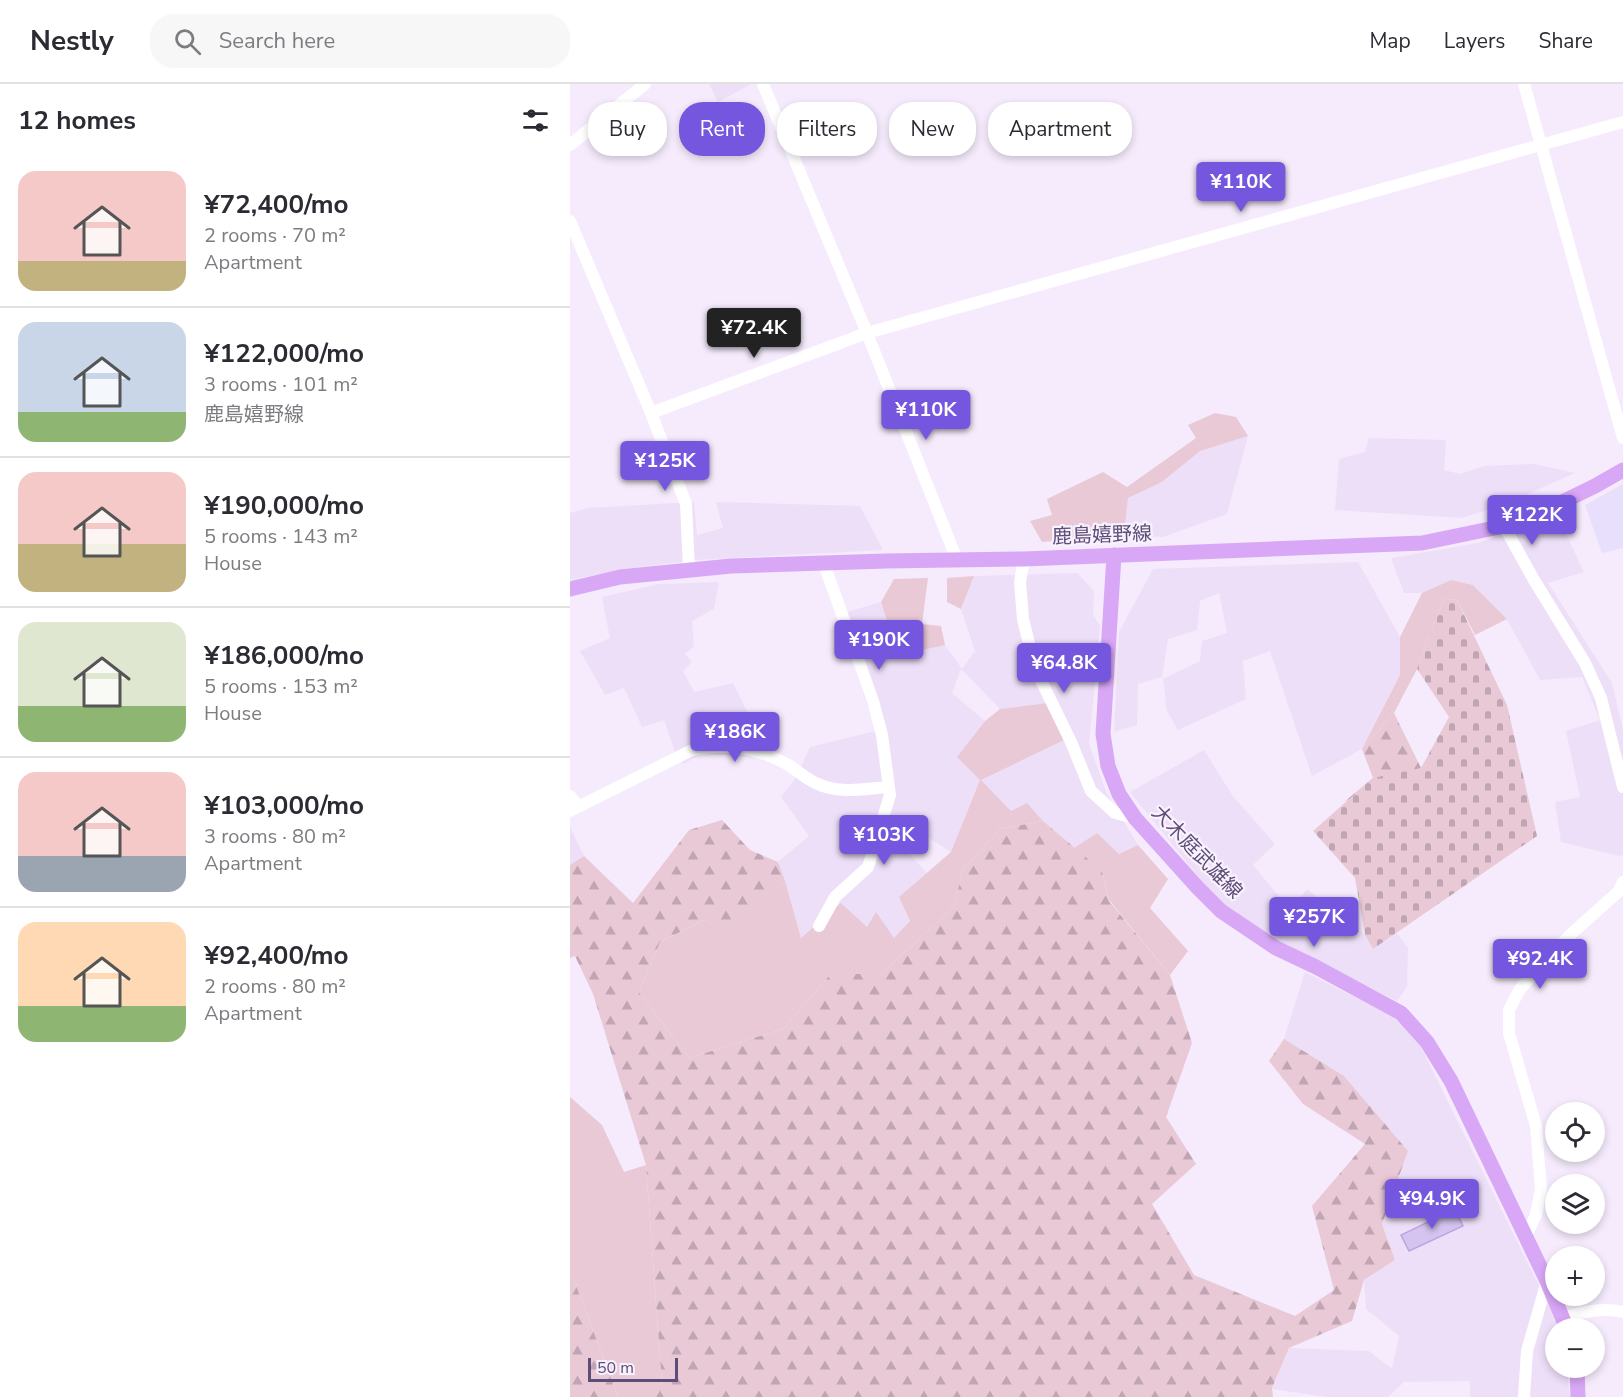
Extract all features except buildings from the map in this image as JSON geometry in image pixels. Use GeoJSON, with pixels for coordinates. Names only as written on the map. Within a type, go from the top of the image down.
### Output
{"type":"FeatureCollection","features":[{"type":"Feature","properties":{"kind":"main road","name":"鹿島嬉野線"},"geometry":{"type":"LineString","coordinates":[[570,589],[620,577],[689,569],[1024,559],[1422,543],[1504,526],[1576,496],[1623,470]]}},
{"type":"Feature","properties":{"kind":"main road","name":"大木庭武雄線"},"geometry":{"type":"LineString","coordinates":[[1114,555],[1103,734],[1108,766],[1119,794],[1135,818],[1221,911],[1276,948],[1381,1002],[1414,1025],[1438,1058],[1451,1081],[1545,1277]]}},
{"type":"Feature","properties":{"kind":"main road"},"geometry":{"type":"LineString","coordinates":[[1577,1378],[1578,1397]]}},
{"type":"Feature","properties":{"kind":"street"},"geometry":{"type":"LineString","coordinates":[[570,145],[645,84]]}},
{"type":"Feature","properties":{"kind":"street"},"geometry":{"type":"LineString","coordinates":[[763,84],[867,333],[957,560]]}},
{"type":"Feature","properties":{"kind":"street"},"geometry":{"type":"LineString","coordinates":[[1524,84],[1623,438]]}},
{"type":"Feature","properties":{"kind":"street"},"geometry":{"type":"LineString","coordinates":[[651,413],[867,333],[1623,122]]}},
{"type":"Feature","properties":{"kind":"street"},"geometry":{"type":"LineString","coordinates":[[570,221],[651,413],[686,504],[689,569]]}},
{"type":"Feature","properties":{"kind":"street"},"geometry":{"type":"LineString","coordinates":[[1504,526],[1585,663],[1601,698],[1623,788]]}},
{"type":"Feature","properties":{"kind":"street"},"geometry":{"type":"LineString","coordinates":[[1024,559],[1020,582],[1023,620],[1035,668],[1092,791],[1114,813],[1135,818]]}},
{"type":"Feature","properties":{"kind":"street"},"geometry":{"type":"LineString","coordinates":[[819,926],[835,897],[868,867],[890,795],[887,787],[882,735],[873,701],[824,564]]}},
{"type":"Feature","properties":{"kind":"street"},"geometry":{"type":"LineString","coordinates":[[573,804],[692,750],[710,746],[754,749],[787,764],[818,784],[843,790],[887,787]]}},
{"type":"Feature","properties":{"kind":"street"},"geometry":{"type":"LineString","coordinates":[[1525,1238],[1536,1215],[1541,1190],[1536,1126],[1509,1033],[1509,1010],[1520,989],[1570,934],[1618,892],[1623,882]]}},
{"type":"Feature","properties":{"kind":"street"},"geometry":{"type":"LineString","coordinates":[[1524,1397],[1527,1351],[1545,1288]]}},
{"type":"Feature","properties":{"kind":"street"},"geometry":{"type":"LineString","coordinates":[[1573,1318],[1585,1311],[1623,1312]]}},
{"type":"Feature","properties":{"kind":"shaded area"},"geometry":{"type":"Polygon","coordinates":[[[709,84],[751,84],[718,102],[709,84]]]}},
{"type":"Feature","properties":{"kind":"shaded area"},"geometry":{"type":"Polygon","coordinates":[[[1248,436],[1227,514],[1163,537],[1124,535],[1128,498],[1162,482],[1200,451],[1248,436]]]}},
{"type":"Feature","properties":{"kind":"shaded area"},"geometry":{"type":"Polygon","coordinates":[[[1369,438],[1446,440],[1444,470],[1460,474],[1484,466],[1534,464],[1575,473],[1503,505],[1462,518],[1335,510],[1339,459],[1365,452],[1369,438]]]}},
{"type":"Feature","properties":{"kind":"shaded area"},"geometry":{"type":"Polygon","coordinates":[[[1623,484],[1623,548],[1602,553],[1585,505],[1623,484]]]}},
{"type":"Feature","properties":{"kind":"shaded area"},"geometry":{"type":"Polygon","coordinates":[[[694,502],[697,535],[723,528],[716,502],[860,506],[883,550],[696,560],[619,570],[570,580],[570,513],[588,508],[694,502]]]}},
{"type":"Feature","properties":{"kind":"shaded area"},"geometry":{"type":"Polygon","coordinates":[[[1556,513],[1584,572],[1548,583],[1612,683],[1623,730],[1623,855],[1619,856],[1561,842],[1555,802],[1580,797],[1566,731],[1600,720],[1582,677],[1540,680],[1507,619],[1473,585],[1451,580],[1422,593],[1404,593],[1391,558],[1478,543],[1556,513]]]}},
{"type":"Feature","properties":{"kind":"shaded area"},"geometry":{"type":"Polygon","coordinates":[[[1358,562],[1400,637],[1400,675],[1362,749],[1312,776],[1270,651],[1243,661],[1246,699],[1178,730],[1167,711],[1163,679],[1200,661],[1202,641],[1227,633],[1219,593],[1200,601],[1197,630],[1168,639],[1162,677],[1138,684],[1137,725],[1114,732],[1119,632],[1153,569],[1358,562]]]}},
{"type":"Feature","properties":{"kind":"shaded area"},"geometry":{"type":"Polygon","coordinates":[[[1077,573],[1094,591],[1093,615],[1100,626],[1089,744],[1107,794],[1138,845],[1119,854],[1097,833],[1074,848],[1027,804],[1011,811],[980,780],[951,852],[918,831],[908,852],[927,873],[899,897],[910,921],[894,939],[876,913],[867,928],[801,938],[778,862],[809,836],[781,797],[796,778],[810,747],[876,731],[837,615],[881,602],[891,633],[912,634],[918,651],[945,645],[962,669],[975,651],[961,609],[974,576],[1077,573]],[[961,669],[952,693],[985,721],[957,757],[1047,703],[1000,709],[961,669]]]}},
{"type":"Feature","properties":{"kind":"shaded area"},"geometry":{"type":"Polygon","coordinates":[[[719,582],[714,609],[692,621],[694,646],[685,654],[692,662],[683,671],[694,692],[733,683],[765,747],[754,757],[702,754],[683,764],[676,754],[664,720],[642,727],[624,688],[605,695],[580,651],[610,638],[602,597],[659,584],[719,582]]]}},
{"type":"Feature","properties":{"kind":"shaded area"},"geometry":{"type":"Polygon","coordinates":[[[1204,750],[1232,795],[1275,844],[1253,865],[1290,910],[1307,889],[1365,935],[1373,949],[1397,933],[1408,948],[1407,987],[1397,1001],[1274,941],[1217,900],[1130,792],[1204,750]]]}},
{"type":"Feature","properties":{"kind":"shaded area"},"geometry":{"type":"Polygon","coordinates":[[[570,827],[584,856],[570,865],[570,827]]]}},
{"type":"Feature","properties":{"kind":"shaded area"},"geometry":{"type":"Polygon","coordinates":[[[1305,972],[1395,1017],[1419,1043],[1545,1298],[1545,1306],[1549,1306],[1554,1318],[1545,1318],[1545,1378],[1568,1378],[1570,1397],[1470,1397],[1470,1381],[1404,1382],[1388,1397],[1326,1397],[1272,1389],[1289,1348],[1369,1351],[1392,1369],[1399,1336],[1366,1309],[1364,1280],[1395,1260],[1382,1224],[1408,1151],[1344,1076],[1284,1039],[1305,972]]]}},
{"type":"Feature","properties":{"kind":"green space"},"geometry":{"type":"Polygon","coordinates":[[[1215,413],[1236,417],[1248,436],[1200,451],[1162,482],[1128,498],[1124,535],[1042,542],[1030,521],[1052,515],[1047,499],[1103,472],[1127,487],[1196,438],[1188,425],[1215,413]]]}},
{"type":"Feature","properties":{"kind":"green space"},"geometry":{"type":"Polygon","coordinates":[[[974,576],[961,609],[947,602],[947,578],[974,576]]]}},
{"type":"Feature","properties":{"kind":"green space"},"geometry":{"type":"Polygon","coordinates":[[[928,578],[922,624],[941,626],[945,645],[918,651],[912,634],[891,633],[881,602],[894,579],[928,578]]]}},
{"type":"Feature","properties":{"kind":"green space"},"geometry":{"type":"Polygon","coordinates":[[[1451,580],[1473,585],[1507,619],[1475,635],[1457,600],[1444,599],[1417,669],[1394,713],[1362,749],[1400,675],[1400,637],[1422,593],[1451,580]]]}},
{"type":"Feature","properties":{"kind":"green space"},"geometry":{"type":"Polygon","coordinates":[[[1444,599],[1457,600],[1507,705],[1537,836],[1373,949],[1365,935],[1355,878],[1313,831],[1373,778],[1421,768],[1449,717],[1417,669],[1444,599]]]}},
{"type":"Feature","properties":{"kind":"green space"},"geometry":{"type":"Polygon","coordinates":[[[1047,703],[1066,739],[981,780],[1011,811],[1027,803],[1043,821],[1000,829],[963,869],[954,907],[881,974],[831,974],[783,1029],[689,1058],[639,992],[660,942],[704,920],[730,934],[785,881],[801,938],[841,903],[867,927],[876,912],[894,938],[910,921],[899,897],[951,852],[980,780],[957,757],[985,721],[1000,709],[1047,703]]]}},
{"type":"Feature","properties":{"kind":"green space"},"geometry":{"type":"Polygon","coordinates":[[[1394,713],[1421,768],[1344,802],[1373,778],[1362,749],[1394,713]]]}},
{"type":"Feature","properties":{"kind":"green space"},"geometry":{"type":"Polygon","coordinates":[[[722,820],[750,850],[778,862],[785,881],[730,935],[704,920],[660,942],[639,992],[689,1058],[783,1029],[831,974],[881,974],[954,907],[963,869],[1000,829],[1043,821],[1102,871],[1109,901],[1170,975],[1192,1043],[1166,1117],[1196,1164],[1152,1204],[1194,1275],[1295,1316],[1334,1290],[1312,1206],[1365,1144],[1303,1104],[1269,1061],[1284,1039],[1344,1076],[1408,1151],[1382,1224],[1395,1260],[1364,1280],[1352,1321],[1289,1348],[1272,1388],[1273,1397],[635,1397],[662,1385],[646,1165],[593,994],[575,956],[570,958],[570,865],[584,856],[633,903],[689,830],[722,820]]]}},
{"type":"Feature","properties":{"kind":"green space"},"geometry":{"type":"Polygon","coordinates":[[[1097,833],[1119,854],[1138,845],[1168,879],[1150,908],[1188,951],[1170,975],[1109,900],[1102,871],[1074,848],[1097,833]]]}},
{"type":"Feature","properties":{"kind":"green space"},"geometry":{"type":"Polygon","coordinates":[[[570,1097],[602,1125],[624,1172],[646,1165],[662,1386],[635,1397],[618,1397],[570,1269],[570,1097]]]}},
{"type":"Feature","properties":{"kind":"green space"},"geometry":{"type":"Polygon","coordinates":[[[570,1269],[618,1397],[570,1397],[570,1269]]]}}]}
